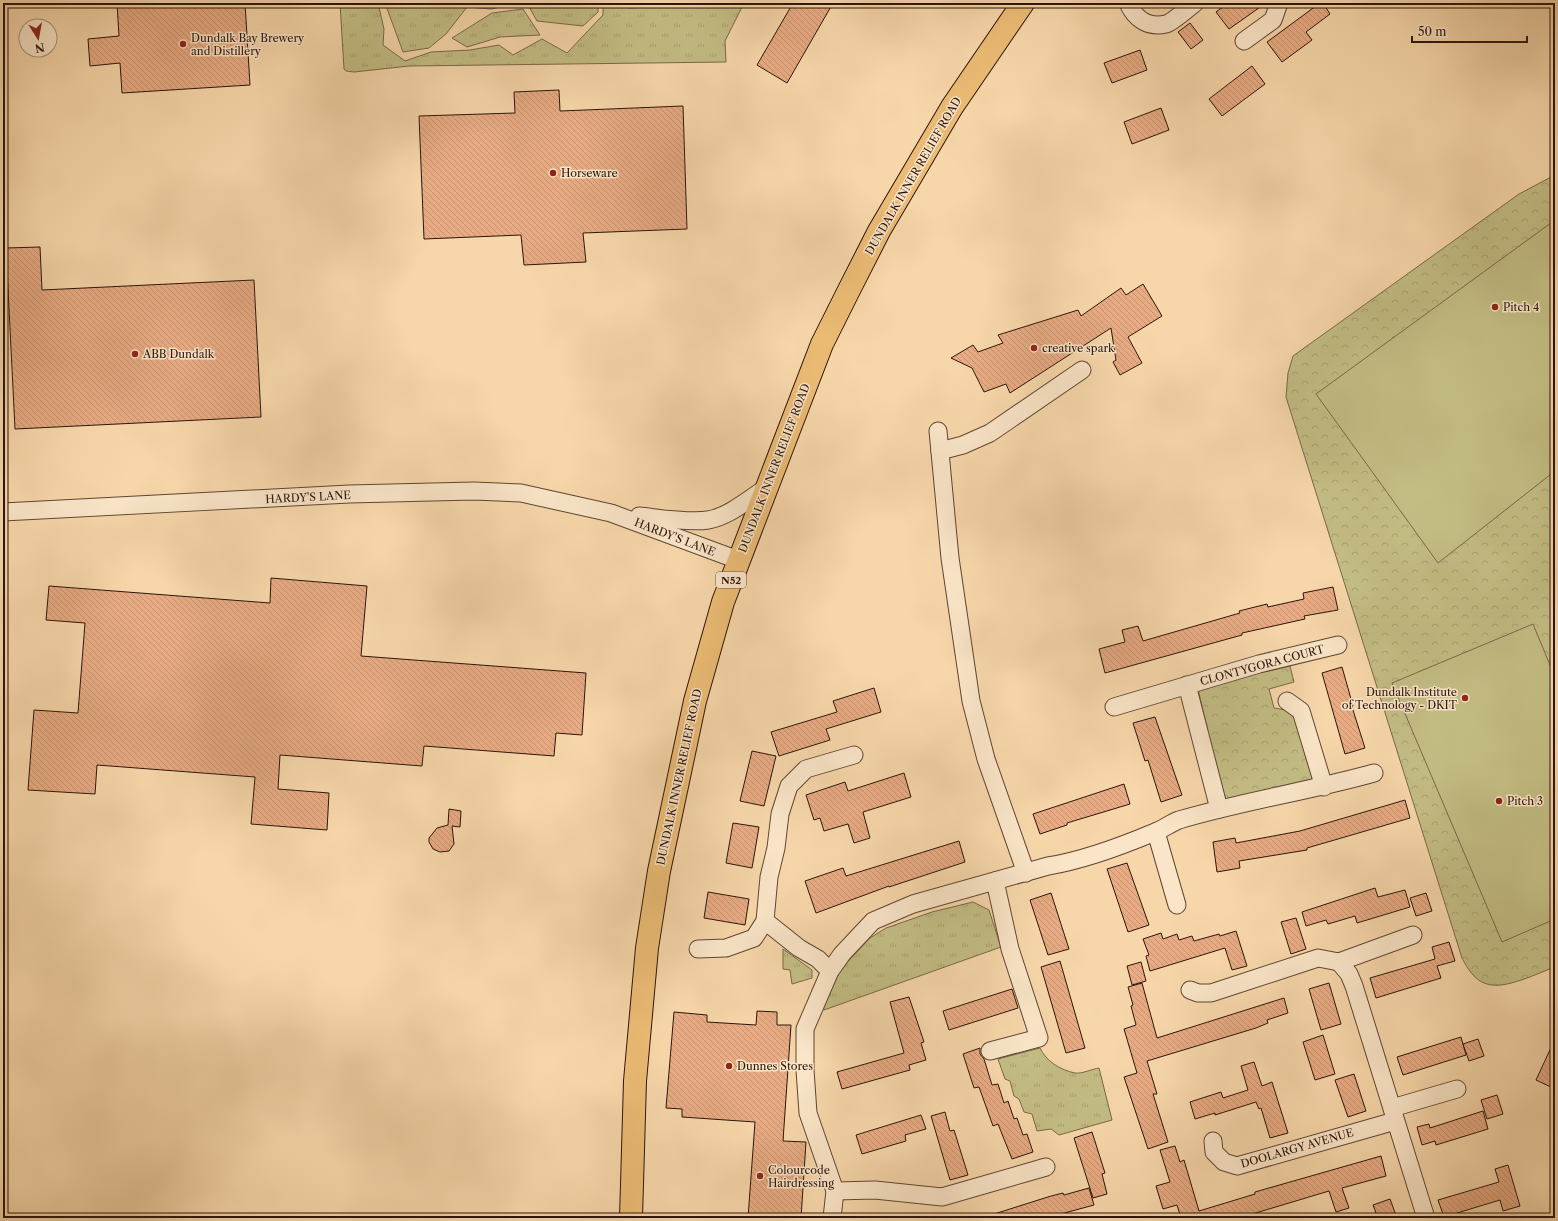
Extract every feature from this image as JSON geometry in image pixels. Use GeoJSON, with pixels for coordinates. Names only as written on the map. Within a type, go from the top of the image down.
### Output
{"type":"FeatureCollection","features":[{"type":"Feature","properties":{"kind":"main road","name":"DUNDALK INNER RELIEF ROAD"},"geometry":{"type":"LineString","coordinates":[[631,1218],[635,1081],[646,956],[659,871],[695,701],[723,602],[822,344],[879,231],[952,107],[1023,3]]}},
{"type":"Feature","properties":{"kind":"street"},"geometry":{"type":"LineString","coordinates":[[1128,3],[1133,14],[1141,20],[1151,24],[1167,24],[1195,3]]}},
{"type":"Feature","properties":{"kind":"street"},"geometry":{"type":"LineString","coordinates":[[1244,41],[1273,20],[1279,3]]}},
{"type":"Feature","properties":{"kind":"street"},"geometry":{"type":"LineString","coordinates":[[940,451],[963,445],[990,433],[1082,370]]}},
{"type":"Feature","properties":{"kind":"street"},"geometry":{"type":"LineString","coordinates":[[938,430],[950,558],[970,701],[986,759],[1026,873]]}},
{"type":"Feature","properties":{"kind":"street","name":"HARDY'S LANE"},"geometry":{"type":"LineString","coordinates":[[3,512],[349,494],[474,491],[521,493],[611,513],[663,519],[708,520],[723,514],[766,488]]}},
{"type":"Feature","properties":{"kind":"street","name":"HARDY'S LANE"},"geometry":{"type":"LineString","coordinates":[[611,513],[738,560]]}},
{"type":"Feature","properties":{"kind":"street","name":"CLONTYGORA COURT"},"geometry":{"type":"LineString","coordinates":[[1114,707],[1271,661],[1338,645]]}},
{"type":"Feature","properties":{"kind":"street","name":"CLONTYGORA COURT"},"geometry":{"type":"LineString","coordinates":[[1187,685],[1219,809]]}},
{"type":"Feature","properties":{"kind":"street"},"geometry":{"type":"LineString","coordinates":[[1287,701],[1301,711],[1324,787]]}},
{"type":"Feature","properties":{"kind":"street"},"geometry":{"type":"LineString","coordinates":[[698,949],[726,948],[754,938],[765,921],[769,877],[776,848],[780,814],[789,786],[806,769],[854,755]]}},
{"type":"Feature","properties":{"kind":"street"},"geometry":{"type":"LineString","coordinates":[[832,1218],[835,1191],[808,1113],[805,1070],[805,1029],[830,971],[842,954],[873,921],[913,904],[1065,863],[1156,832],[1177,821],[1219,809],[1324,787],[1374,773]]}},
{"type":"Feature","properties":{"kind":"street"},"geometry":{"type":"LineString","coordinates":[[1156,832],[1177,905]]}},
{"type":"Feature","properties":{"kind":"street"},"geometry":{"type":"LineString","coordinates":[[990,1051],[1039,1038],[1010,949],[996,881]]}},
{"type":"Feature","properties":{"kind":"street"},"geometry":{"type":"LineString","coordinates":[[765,921],[799,948],[818,959],[830,971]]}},
{"type":"Feature","properties":{"kind":"street"},"geometry":{"type":"LineString","coordinates":[[1190,990],[1198,993],[1211,993],[1318,958],[1339,962],[1413,935]]}},
{"type":"Feature","properties":{"kind":"street"},"geometry":{"type":"LineString","coordinates":[[1339,962],[1349,974],[1426,1218]]}},
{"type":"Feature","properties":{"kind":"street","name":"DOOLARGY AVENUE"},"geometry":{"type":"LineString","coordinates":[[1213,1141],[1214,1152],[1224,1162],[1237,1166],[1393,1114],[1457,1088]]}},
{"type":"Feature","properties":{"kind":"street"},"geometry":{"type":"LineString","coordinates":[[835,1191],[875,1190],[942,1197],[1046,1166]]}},
{"type":"Feature","properties":{"kind":"green space"},"geometry":{"type":"Polygon","coordinates":[[[340,3],[378,3],[384,29],[383,45],[405,61],[431,52],[470,50],[499,45],[513,55],[542,39],[567,53],[603,15],[603,3],[628,3],[628,8],[649,7],[649,3],[744,3],[725,41],[726,62],[409,66],[354,72],[346,71],[344,69],[340,3]]]}},
{"type":"Feature","properties":{"kind":"green space"},"geometry":{"type":"Polygon","coordinates":[[[385,3],[513,3],[492,9],[467,7],[446,34],[429,48],[403,52],[385,3]]]}},
{"type":"Feature","properties":{"kind":"green space"},"geometry":{"type":"Polygon","coordinates":[[[527,3],[598,3],[598,12],[583,26],[537,21],[527,3]]]}},
{"type":"Feature","properties":{"kind":"green space"},"geometry":{"type":"Polygon","coordinates":[[[523,9],[540,35],[500,37],[467,47],[452,38],[492,13],[523,9]]]}},
{"type":"Feature","properties":{"kind":"green space","name":"Dundalk Institute of Technology - DKIT"},"geometry":{"type":"Polygon","coordinates":[[[1555,175],[1555,967],[1512,983],[1494,985],[1487,984],[1475,977],[1462,958],[1286,397],[1288,373],[1293,356],[1519,194],[1555,175]]]}},
{"type":"Feature","properties":{"kind":"green space","name":"Pitch 4"},"geometry":{"type":"Polygon","coordinates":[[[1555,220],[1555,471],[1438,563],[1316,394],[1555,220]]]}},
{"type":"Feature","properties":{"kind":"green space","name":"Pitch 3"},"geometry":{"type":"Polygon","coordinates":[[[1533,624],[1555,677],[1555,919],[1502,942],[1392,683],[1533,624]]]}},
{"type":"Feature","properties":{"kind":"green space"},"geometry":{"type":"Polygon","coordinates":[[[1290,666],[1294,682],[1269,689],[1274,708],[1292,711],[1314,784],[1225,805],[1198,689],[1225,680],[1290,666]]]}},
{"type":"Feature","properties":{"kind":"green space"},"geometry":{"type":"Polygon","coordinates":[[[973,902],[989,910],[1001,947],[824,1010],[823,1005],[838,972],[870,938],[886,928],[932,912],[973,902]]]}},
{"type":"Feature","properties":{"kind":"green space"},"geometry":{"type":"Polygon","coordinates":[[[783,949],[812,970],[812,978],[792,984],[790,970],[783,969],[783,949]]]}},
{"type":"Feature","properties":{"kind":"green space"},"geometry":{"type":"Polygon","coordinates":[[[1040,1048],[1050,1061],[1069,1072],[1081,1073],[1099,1068],[1112,1120],[1059,1135],[1051,1129],[1037,1131],[1032,1114],[1024,1112],[1019,1099],[1014,1096],[1010,1081],[1005,1079],[998,1059],[1040,1048]]]}},
{"type":"Feature","properties":{"kind":"building","name":"Dundalk Bay Brewery and Distillery"},"geometry":{"type":"Polygon","coordinates":[[[117,3],[245,3],[250,85],[122,93],[120,63],[90,66],[88,39],[119,36],[117,3]]]}},
{"type":"Feature","properties":{"kind":"building"},"geometry":{"type":"Polygon","coordinates":[[[793,3],[833,3],[787,83],[757,65],[793,3]]]}},
{"type":"Feature","properties":{"kind":"building"},"geometry":{"type":"Polygon","coordinates":[[[1228,3],[1266,3],[1229,29],[1216,12],[1228,3]]]}},
{"type":"Feature","properties":{"kind":"building"},"geometry":{"type":"Polygon","coordinates":[[[1320,3],[1323,3],[1330,14],[1306,32],[1312,40],[1282,62],[1267,42],[1320,3]]]}},
{"type":"Feature","properties":{"kind":"building"},"geometry":{"type":"Polygon","coordinates":[[[1190,23],[1203,40],[1191,49],[1178,32],[1190,23]]]}},
{"type":"Feature","properties":{"kind":"building"},"geometry":{"type":"Polygon","coordinates":[[[1140,50],[1147,70],[1112,83],[1104,63],[1140,50]]]}},
{"type":"Feature","properties":{"kind":"building"},"geometry":{"type":"Polygon","coordinates":[[[1252,66],[1265,84],[1222,116],[1209,99],[1252,66]]]}},
{"type":"Feature","properties":{"kind":"building","name":"Horseware"},"geometry":{"type":"Polygon","coordinates":[[[559,90],[560,111],[683,106],[687,229],[583,233],[586,262],[524,265],[521,235],[424,239],[419,116],[515,113],[514,92],[559,90]]]}},
{"type":"Feature","properties":{"kind":"building"},"geometry":{"type":"Polygon","coordinates":[[[1161,108],[1169,130],[1132,144],[1124,122],[1161,108]]]}},
{"type":"Feature","properties":{"kind":"building","name":"ABB Dundalk"},"geometry":{"type":"Polygon","coordinates":[[[40,247],[42,290],[254,280],[261,417],[15,429],[6,248],[40,247]]]}},
{"type":"Feature","properties":{"kind":"building","name":"creative spark"},"geometry":{"type":"Polygon","coordinates":[[[1143,284],[1162,316],[1128,337],[1142,363],[1120,375],[1113,362],[1116,360],[1111,328],[1010,393],[1006,384],[984,392],[972,368],[951,358],[973,345],[978,352],[1003,343],[998,335],[1078,310],[1081,316],[1121,288],[1126,295],[1143,284]]]}},
{"type":"Feature","properties":{"kind":"building"},"geometry":{"type":"Polygon","coordinates":[[[271,578],[367,586],[361,656],[586,673],[582,735],[556,733],[554,756],[424,746],[422,766],[280,755],[278,789],[329,793],[327,830],[251,824],[255,777],[97,765],[95,794],[28,790],[34,710],[78,713],[85,623],[46,620],[49,586],[270,603],[271,578]]]}},
{"type":"Feature","properties":{"kind":"building"},"geometry":{"type":"Polygon","coordinates":[[[1333,587],[1338,610],[1304,616],[1305,619],[1242,633],[1242,635],[1105,673],[1099,649],[1125,642],[1122,630],[1138,626],[1143,641],[1240,613],[1239,611],[1267,604],[1268,607],[1304,599],[1303,593],[1333,587]]]}},
{"type":"Feature","properties":{"kind":"building"},"geometry":{"type":"Polygon","coordinates":[[[1342,667],[1353,706],[1352,707],[1365,748],[1345,754],[1322,673],[1342,667]]]}},
{"type":"Feature","properties":{"kind":"building"},"geometry":{"type":"Polygon","coordinates":[[[874,688],[881,712],[826,729],[830,740],[779,756],[771,732],[837,712],[833,701],[874,688]]]}},
{"type":"Feature","properties":{"kind":"building"},"geometry":{"type":"Polygon","coordinates":[[[1155,717],[1182,795],[1161,802],[1148,760],[1145,761],[1133,723],[1155,717]]]}},
{"type":"Feature","properties":{"kind":"building"},"geometry":{"type":"Polygon","coordinates":[[[752,751],[776,756],[764,806],[740,801],[752,751]]]}},
{"type":"Feature","properties":{"kind":"building"},"geometry":{"type":"Polygon","coordinates":[[[904,773],[911,797],[863,812],[870,838],[854,843],[848,824],[824,831],[820,818],[814,820],[806,795],[845,782],[848,791],[904,773]]]}},
{"type":"Feature","properties":{"kind":"building"},"geometry":{"type":"Polygon","coordinates":[[[1124,784],[1130,804],[1067,823],[1067,825],[1040,834],[1033,814],[1124,784]]]}},
{"type":"Feature","properties":{"kind":"building"},"geometry":{"type":"Polygon","coordinates":[[[1405,800],[1410,818],[1307,848],[1307,850],[1239,861],[1240,868],[1217,872],[1213,842],[1235,838],[1236,843],[1300,831],[1405,800]]]}},
{"type":"Feature","properties":{"kind":"building"},"geometry":{"type":"Polygon","coordinates":[[[449,809],[461,811],[460,827],[452,826],[454,844],[449,851],[440,852],[433,849],[429,842],[429,838],[437,828],[448,825],[449,809]]]}},
{"type":"Feature","properties":{"kind":"building"},"geometry":{"type":"Polygon","coordinates":[[[733,823],[759,827],[752,868],[726,863],[733,823]]]}},
{"type":"Feature","properties":{"kind":"building"},"geometry":{"type":"Polygon","coordinates":[[[959,841],[965,862],[889,886],[816,913],[805,881],[843,868],[846,876],[959,841]]]}},
{"type":"Feature","properties":{"kind":"building"},"geometry":{"type":"Polygon","coordinates":[[[1127,863],[1149,925],[1128,932],[1107,869],[1127,863]]]}},
{"type":"Feature","properties":{"kind":"building"},"geometry":{"type":"Polygon","coordinates":[[[1375,888],[1378,897],[1405,890],[1410,907],[1357,923],[1355,916],[1328,924],[1326,920],[1306,926],[1302,912],[1375,888]]]}},
{"type":"Feature","properties":{"kind":"building"},"geometry":{"type":"Polygon","coordinates":[[[708,892],[749,899],[745,925],[704,918],[708,892]]]}},
{"type":"Feature","properties":{"kind":"building"},"geometry":{"type":"Polygon","coordinates":[[[1051,893],[1069,949],[1048,955],[1030,900],[1051,893]]]}},
{"type":"Feature","properties":{"kind":"building"},"geometry":{"type":"Polygon","coordinates":[[[1426,893],[1432,911],[1416,916],[1410,898],[1426,893]]]}},
{"type":"Feature","properties":{"kind":"building"},"geometry":{"type":"Polygon","coordinates":[[[1296,918],[1306,949],[1291,954],[1281,922],[1296,918]]]}},
{"type":"Feature","properties":{"kind":"building"},"geometry":{"type":"Polygon","coordinates":[[[1236,931],[1247,966],[1232,970],[1225,948],[1150,971],[1146,956],[1149,955],[1143,939],[1161,933],[1163,939],[1177,934],[1179,940],[1192,936],[1194,941],[1236,931]]]}},
{"type":"Feature","properties":{"kind":"building"},"geometry":{"type":"Polygon","coordinates":[[[1449,942],[1455,961],[1437,966],[1441,978],[1376,998],[1370,978],[1435,959],[1432,947],[1449,942]]]}},
{"type":"Feature","properties":{"kind":"building"},"geometry":{"type":"Polygon","coordinates":[[[1060,961],[1085,1048],[1066,1053],[1041,967],[1060,961]]]}},
{"type":"Feature","properties":{"kind":"building"},"geometry":{"type":"Polygon","coordinates":[[[1141,962],[1146,981],[1132,985],[1127,966],[1141,962]]]}},
{"type":"Feature","properties":{"kind":"building"},"geometry":{"type":"Polygon","coordinates":[[[1142,983],[1157,1038],[1284,998],[1288,1013],[1267,1020],[1268,1023],[1256,1028],[1147,1061],[1157,1094],[1153,1094],[1168,1142],[1148,1149],[1124,1077],[1137,1073],[1124,1029],[1136,1025],[1128,987],[1142,983]]]}},
{"type":"Feature","properties":{"kind":"building"},"geometry":{"type":"Polygon","coordinates":[[[1329,983],[1341,1024],[1321,1030],[1309,989],[1329,983]]]}},
{"type":"Feature","properties":{"kind":"building"},"geometry":{"type":"Polygon","coordinates":[[[1012,989],[1018,1008],[949,1030],[943,1011],[1012,989]]]}},
{"type":"Feature","properties":{"kind":"building"},"geometry":{"type":"Polygon","coordinates":[[[909,997],[924,1042],[921,1043],[926,1060],[909,1065],[910,1070],[842,1089],[837,1072],[904,1053],[890,1002],[909,997]]]}},
{"type":"Feature","properties":{"kind":"building","name":"Dunnes Stores"},"geometry":{"type":"Polygon","coordinates":[[[757,1011],[777,1012],[777,1025],[791,1025],[783,1141],[806,1142],[801,1218],[748,1218],[755,1122],[682,1117],[682,1109],[666,1108],[674,1012],[707,1015],[707,1022],[756,1025],[757,1011]]]}},
{"type":"Feature","properties":{"kind":"building"},"geometry":{"type":"Polygon","coordinates":[[[1323,1035],[1335,1074],[1315,1080],[1303,1042],[1323,1035]]]}},
{"type":"Feature","properties":{"kind":"building"},"geometry":{"type":"Polygon","coordinates":[[[1461,1037],[1466,1055],[1403,1075],[1397,1057],[1461,1037]]]}},
{"type":"Feature","properties":{"kind":"building"},"geometry":{"type":"Polygon","coordinates":[[[1478,1039],[1484,1056],[1469,1061],[1463,1044],[1478,1039]]]}},
{"type":"Feature","properties":{"kind":"building"},"geometry":{"type":"Polygon","coordinates":[[[1555,1039],[1555,1089],[1536,1080],[1555,1039]]]}},
{"type":"Feature","properties":{"kind":"building"},"geometry":{"type":"Polygon","coordinates":[[[980,1048],[980,1054],[984,1059],[992,1085],[998,1084],[1004,1103],[1008,1101],[1014,1119],[1017,1118],[1023,1135],[1027,1134],[1033,1152],[1012,1159],[998,1124],[993,1126],[979,1087],[974,1088],[963,1054],[980,1048]]]}},
{"type":"Feature","properties":{"kind":"building"},"geometry":{"type":"Polygon","coordinates":[[[1254,1062],[1262,1086],[1272,1082],[1288,1133],[1270,1138],[1261,1108],[1259,1109],[1256,1102],[1215,1115],[1215,1113],[1195,1119],[1190,1102],[1221,1092],[1223,1098],[1248,1090],[1241,1066],[1254,1062]]]}},
{"type":"Feature","properties":{"kind":"building"},"geometry":{"type":"Polygon","coordinates":[[[1354,1074],[1366,1111],[1348,1117],[1335,1080],[1354,1074]]]}},
{"type":"Feature","properties":{"kind":"building"},"geometry":{"type":"Polygon","coordinates":[[[1497,1095],[1503,1114],[1487,1119],[1481,1100],[1497,1095]]]}},
{"type":"Feature","properties":{"kind":"building"},"geometry":{"type":"Polygon","coordinates":[[[1483,1111],[1488,1129],[1436,1145],[1435,1141],[1422,1145],[1417,1127],[1429,1124],[1430,1128],[1483,1111]]]}},
{"type":"Feature","properties":{"kind":"building"},"geometry":{"type":"Polygon","coordinates":[[[945,1112],[950,1131],[954,1130],[968,1175],[950,1180],[931,1116],[945,1112]]]}},
{"type":"Feature","properties":{"kind":"building"},"geometry":{"type":"Polygon","coordinates":[[[921,1115],[926,1129],[905,1135],[906,1141],[862,1154],[856,1135],[921,1115]]]}},
{"type":"Feature","properties":{"kind":"building"},"geometry":{"type":"Polygon","coordinates":[[[1092,1132],[1105,1173],[1102,1174],[1107,1194],[1093,1198],[1074,1138],[1092,1132]]]}},
{"type":"Feature","properties":{"kind":"building"},"geometry":{"type":"Polygon","coordinates":[[[1175,1146],[1180,1162],[1184,1160],[1199,1211],[1255,1194],[1255,1192],[1381,1156],[1386,1176],[1342,1188],[1349,1208],[1336,1212],[1329,1191],[1239,1218],[1181,1218],[1177,1205],[1163,1209],[1156,1186],[1170,1182],[1160,1150],[1175,1146]]]}},
{"type":"Feature","properties":{"kind":"building"},"geometry":{"type":"Polygon","coordinates":[[[1508,1165],[1520,1206],[1503,1211],[1500,1200],[1444,1217],[1438,1200],[1499,1182],[1495,1169],[1508,1165]]]}},
{"type":"Feature","properties":{"kind":"building"},"geometry":{"type":"Polygon","coordinates":[[[1089,1188],[1094,1205],[1046,1218],[991,1218],[991,1215],[1051,1196],[1063,1193],[1064,1195],[1089,1188]]]}},
{"type":"Feature","properties":{"kind":"building"},"geometry":{"type":"Polygon","coordinates":[[[1390,1199],[1397,1218],[1378,1218],[1373,1205],[1390,1199]]]}},
{"type":"Feature","properties":{"kind":"place","name":"Dundalk Bay Brewery and Distillery"},"geometry":{"type":"Point","coordinates":[183,44]}},
{"type":"Feature","properties":{"kind":"place","name":"Horseware"},"geometry":{"type":"Point","coordinates":[553,173]}},
{"type":"Feature","properties":{"kind":"place","name":"Pitch 4"},"geometry":{"type":"Point","coordinates":[1495,307]}},
{"type":"Feature","properties":{"kind":"place","name":"creative spark"},"geometry":{"type":"Point","coordinates":[1034,348]}},
{"type":"Feature","properties":{"kind":"place","name":"ABB Dundalk"},"geometry":{"type":"Point","coordinates":[135,354]}},
{"type":"Feature","properties":{"kind":"place","name":"Dundalk Institute of Technology - DKIT"},"geometry":{"type":"Point","coordinates":[1465,698]}},
{"type":"Feature","properties":{"kind":"place","name":"Pitch 3"},"geometry":{"type":"Point","coordinates":[1499,801]}},
{"type":"Feature","properties":{"kind":"place","name":"Dunnes Stores"},"geometry":{"type":"Point","coordinates":[729,1066]}},
{"type":"Feature","properties":{"kind":"place","name":"Colourcode Hairdressing"},"geometry":{"type":"Point","coordinates":[760,1176]}}]}
